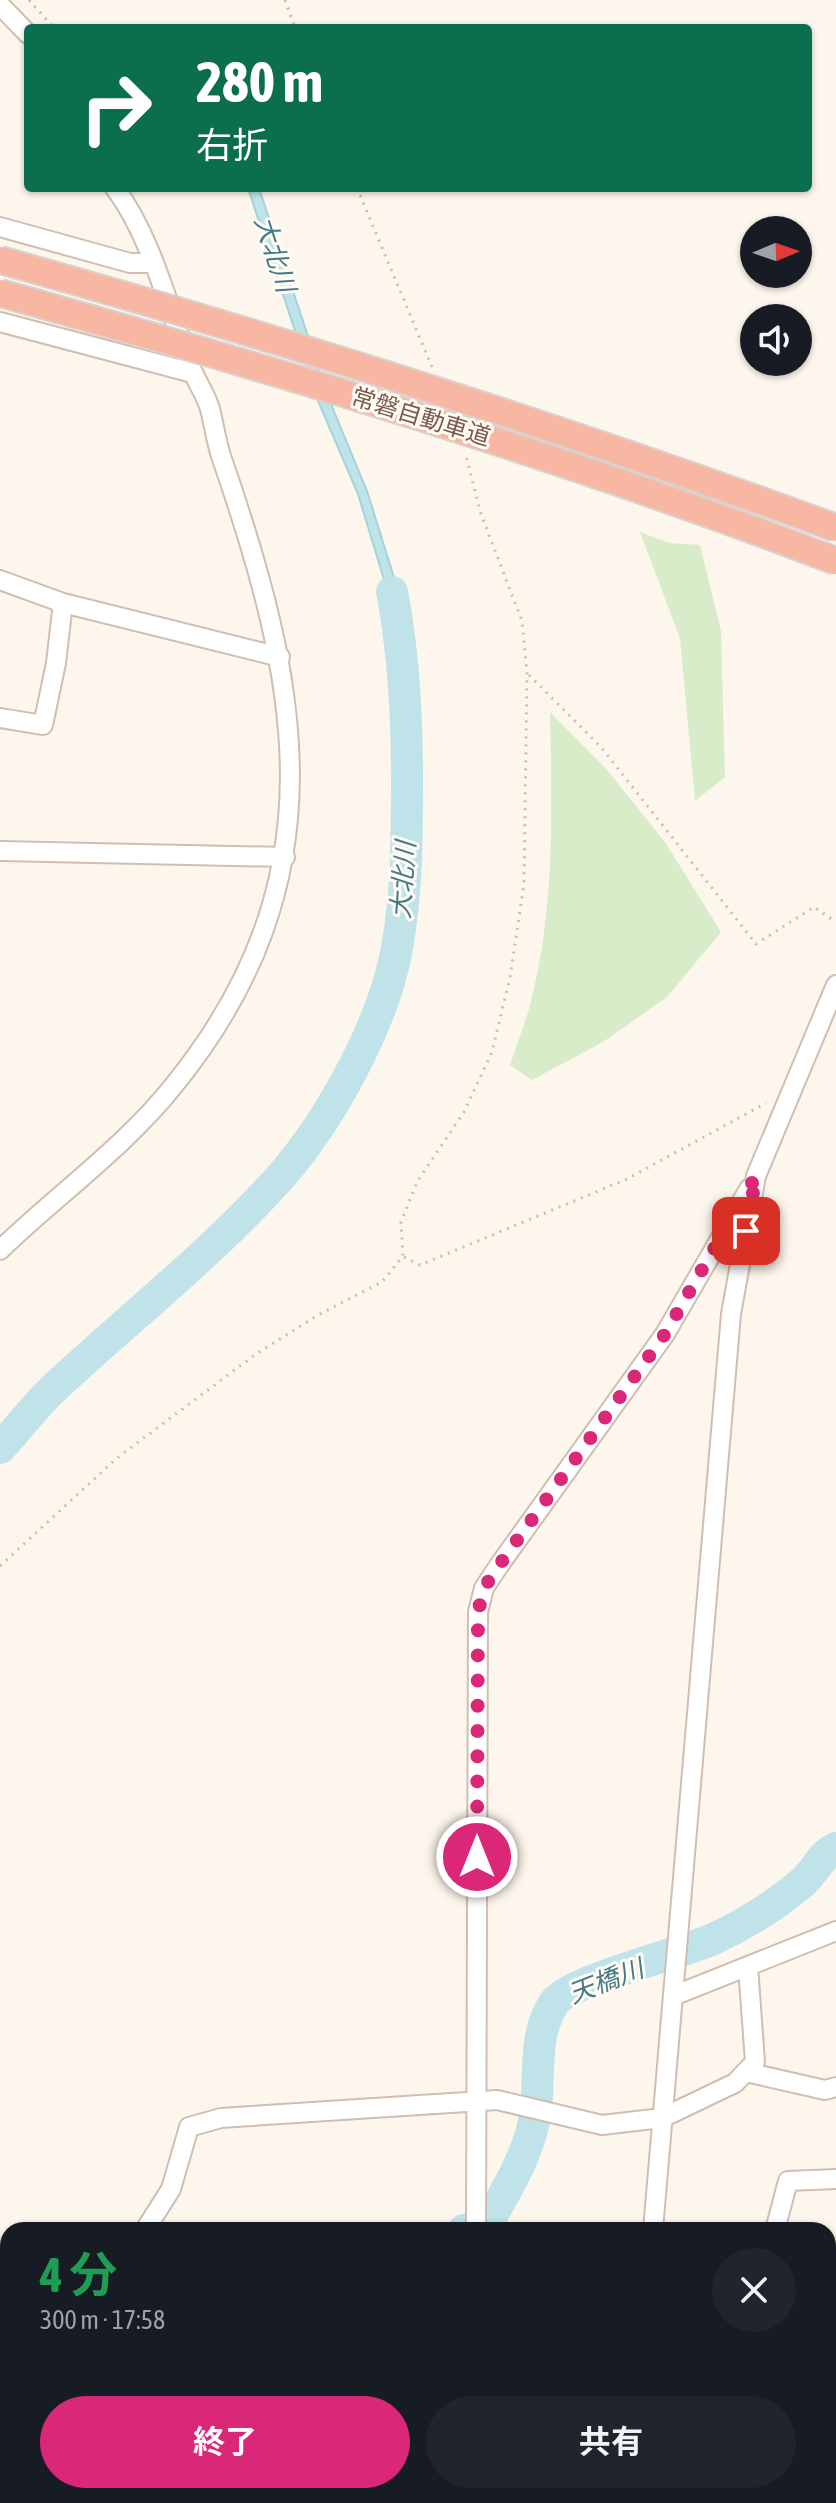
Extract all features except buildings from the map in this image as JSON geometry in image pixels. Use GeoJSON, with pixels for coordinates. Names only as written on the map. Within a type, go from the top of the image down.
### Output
{"type":"FeatureCollection","features":[{"type":"Feature","properties":{"kind":"highway","name":"常磐自動車道"},"geometry":{"type":"LineString","coordinates":[[0,260],[182,311],[427,386],[646,458],[836,528]]}},
{"type":"Feature","properties":{"kind":"highway","name":"常磐自動車道"},"geometry":{"type":"LineString","coordinates":[[0,293],[441,423],[646,491],[836,561]]}},
{"type":"Feature","properties":{"kind":"street"},"geometry":{"type":"LineString","coordinates":[[0,5],[24,30]]}},
{"type":"Feature","properties":{"kind":"street"},"geometry":{"type":"LineString","coordinates":[[0,1250],[143,1119],[175,1084],[251,970],[274,908],[285,857],[290,753],[280,657],[236,497],[217,443],[210,406],[193,373],[133,212],[118,192]]}},
{"type":"Feature","properties":{"kind":"street"},"geometry":{"type":"LineString","coordinates":[[0,227],[130,263],[152,263]]}},
{"type":"Feature","properties":{"kind":"street"},"geometry":{"type":"LineString","coordinates":[[0,322],[193,373]]}},
{"type":"Feature","properties":{"kind":"street"},"geometry":{"type":"LineString","coordinates":[[0,580],[63,603],[280,657]]}},
{"type":"Feature","properties":{"kind":"street"},"geometry":{"type":"LineString","coordinates":[[0,718],[43,725],[56,663],[63,603]]}},
{"type":"Feature","properties":{"kind":"street"},"geometry":{"type":"LineString","coordinates":[[0,851],[285,857]]}},
{"type":"Feature","properties":{"kind":"street"},"geometry":{"type":"LineString","coordinates":[[476,2222],[478,1612],[484,1588],[559,1478],[665,1334],[756,1176],[836,985]]}},
{"type":"Feature","properties":{"kind":"street"},"geometry":{"type":"LineString","coordinates":[[654,2222],[731,1314],[756,1176]]}},
{"type":"Feature","properties":{"kind":"street"},"geometry":{"type":"LineString","coordinates":[[673,1996],[836,1931]]}},
{"type":"Feature","properties":{"kind":"street"},"geometry":{"type":"LineString","coordinates":[[150,2222],[171,2189],[189,2127],[221,2118],[476,2100],[497,2100],[602,2125],[662,2118],[735,2083],[755,2062],[748,1966]]}},
{"type":"Feature","properties":{"kind":"street"},"geometry":{"type":"LineString","coordinates":[[746,2072],[825,2090],[836,2087]]}},
{"type":"Feature","properties":{"kind":"street"},"geometry":{"type":"LineString","coordinates":[[777,2222],[788,2181],[836,2179]]}},
{"type":"Feature","properties":{"kind":"path"},"geometry":{"type":"LineString","coordinates":[[29,0],[50,24]]}},
{"type":"Feature","properties":{"kind":"path"},"geometry":{"type":"LineString","coordinates":[[285,0],[294,24]]}},
{"type":"Feature","properties":{"kind":"path"},"geometry":{"type":"LineString","coordinates":[[359,192],[437,379]]}},
{"type":"Feature","properties":{"kind":"path"},"geometry":{"type":"LineString","coordinates":[[0,1566],[117,1458],[256,1354],[318,1315],[382,1282],[403,1256],[401,1222],[417,1182],[464,1112],[492,1052],[510,977],[524,884],[527,673],[522,621],[481,514],[464,447]]}},
{"type":"Feature","properties":{"kind":"path"},"geometry":{"type":"LineString","coordinates":[[527,673],[601,747],[756,944],[814,907],[836,922]]}},
{"type":"Feature","properties":{"kind":"path"},"geometry":{"type":"LineString","coordinates":[[403,1256],[420,1265],[627,1179],[700,1142],[793,1087]]}},
{"type":"Feature","properties":{"kind":"green space"},"geometry":{"type":"Polygon","coordinates":[[[640,532],[669,543],[700,545],[721,631],[725,777],[695,801],[680,638],[640,532]]]}},
{"type":"Feature","properties":{"kind":"green space"},"geometry":{"type":"Polygon","coordinates":[[[550,712],[608,771],[665,842],[721,932],[667,997],[603,1042],[532,1080],[510,1065],[531,1001],[544,930],[551,821],[550,712]]]}},
{"type":"Feature","properties":{"kind":"water"},"geometry":{"type":"Polygon","coordinates":[[[249,192],[260,192],[328,397],[367,491],[396,584],[406,635],[396,635],[386,586],[358,494],[318,401],[249,192]]]}},
{"type":"Feature","properties":{"kind":"waterway","name":"大北川"},"geometry":{"type":"LineString","coordinates":[[0,1448],[53,1389],[200,1258],[283,1174],[320,1125],[368,1037],[381,1007],[397,948],[406,864],[405,708],[392,592]]}},
{"type":"Feature","properties":{"kind":"waterway","name":"天橋川"},"geometry":{"type":"LineString","coordinates":[[488,2222],[529,2140],[536,2109],[540,2041],[547,2015],[554,2003],[580,1986],[696,1946],[736,1928],[793,1890],[826,1854],[836,1848]]}},
{"type":"Feature","properties":{"kind":"route"},"geometry":{"type":"LineString","coordinates":[[477,1857],[478,1612],[484,1588],[559,1478],[665,1334],[756,1176],[746,1231]]}}]}
